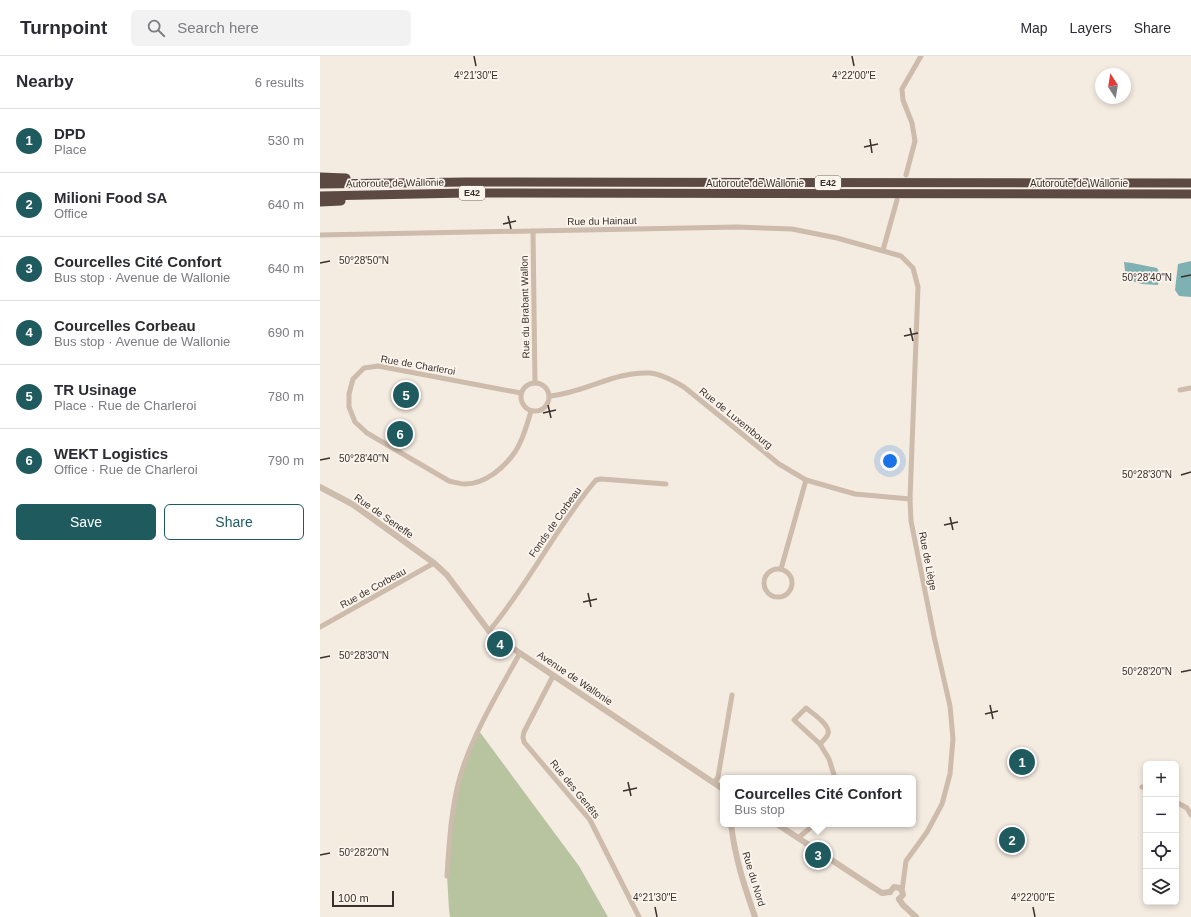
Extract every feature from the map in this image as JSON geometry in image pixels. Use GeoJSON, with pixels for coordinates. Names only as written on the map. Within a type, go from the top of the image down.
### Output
{"type":"FeatureCollection","features":[{"type":"Feature","properties":{"kind":"highway"},"geometry":{"type":"LineString","coordinates":[[320,177],[354,178],[362,183]]}},
{"type":"Feature","properties":{"kind":"highway","name":"Autoroute de Wallonie"},"geometry":{"type":"LineString","coordinates":[[320,184],[1191,183]]}},
{"type":"Feature","properties":{"kind":"highway","name":"Autoroute de Wallonie"},"geometry":{"type":"LineString","coordinates":[[320,196],[466,193],[1191,194]]}},
{"type":"Feature","properties":{"kind":"highway"},"geometry":{"type":"LineString","coordinates":[[320,202],[363,199],[376,194]]}},
{"type":"Feature","properties":{"kind":"street"},"geometry":{"type":"LineString","coordinates":[[906,175],[915,141],[912,123],[903,100],[902,89],[921,56]]}},
{"type":"Feature","properties":{"kind":"street"},"geometry":{"type":"LineString","coordinates":[[883,250],[897,200]]}},
{"type":"Feature","properties":{"kind":"street","name":"Rue du Hainaut"},"geometry":{"type":"LineString","coordinates":[[320,235],[737,227],[792,229],[837,238],[883,250]]}},
{"type":"Feature","properties":{"kind":"street","name":"Rue du Brabant Wallon"},"geometry":{"type":"LineString","coordinates":[[533,231],[535,383]]}},
{"type":"Feature","properties":{"kind":"street","name":"Rue de Liège"},"geometry":{"type":"LineString","coordinates":[[883,250],[902,256],[913,268],[918,287],[910,498],[912,527],[950,706],[953,739],[950,774],[942,804],[927,832],[906,861],[902,891]]}},
{"type":"Feature","properties":{"kind":"street","name":"Rue de Charleroi"},"geometry":{"type":"LineString","coordinates":[[521,393],[378,366],[364,368],[352,379],[348,407],[355,422],[367,433],[449,481],[465,484],[479,482],[493,475],[503,466],[515,451],[525,432],[531,411]]}},
{"type":"Feature","properties":{"kind":"street","name":"Rue de Luxembourg"},"geometry":{"type":"LineString","coordinates":[[550,396],[568,394],[630,374],[651,373],[666,378],[684,387],[778,464],[806,480],[855,494],[910,498]]}},
{"type":"Feature","properties":{"kind":"street"},"geometry":{"type":"LineString","coordinates":[[535,383],[540,383],[547,388],[550,396],[544,409],[540,411],[531,411],[527,409],[522,402],[521,393],[526,386],[535,383]]}},
{"type":"Feature","properties":{"kind":"street"},"geometry":{"type":"LineString","coordinates":[[1180,390],[1191,388]]}},
{"type":"Feature","properties":{"kind":"street","name":"Fonds de Corbeau"},"geometry":{"type":"LineString","coordinates":[[489,631],[516,595],[575,507],[596,480],[602,479],[666,484]]}},
{"type":"Feature","properties":{"kind":"street"},"geometry":{"type":"LineString","coordinates":[[781,569],[806,480]]}},
{"type":"Feature","properties":{"kind":"street","name":"Rue de Seneffe"},"geometry":{"type":"LineString","coordinates":[[320,487],[352,504],[434,563]]}},
{"type":"Feature","properties":{"kind":"street","name":"Avenue de Wallonie"},"geometry":{"type":"LineString","coordinates":[[434,563],[447,575],[489,631],[553,676],[720,787]]}},
{"type":"Feature","properties":{"kind":"street","name":"Rue de Corbeau"},"geometry":{"type":"LineString","coordinates":[[320,627],[434,563]]}},
{"type":"Feature","properties":{"kind":"street"},"geometry":{"type":"LineString","coordinates":[[781,569],[790,576],[792,584],[791,588],[786,595],[782,597],[772,597],[763,586],[764,578],[772,570],[781,569]]}},
{"type":"Feature","properties":{"kind":"street"},"geometry":{"type":"LineString","coordinates":[[448,876],[448,853],[452,820],[460,777],[479,731],[520,653]]}},
{"type":"Feature","properties":{"kind":"street","name":"Rue des Genêts"},"geometry":{"type":"LineString","coordinates":[[553,676],[524,732],[524,742],[590,820],[639,917]]}},
{"type":"Feature","properties":{"kind":"street"},"geometry":{"type":"LineString","coordinates":[[714,783],[718,777],[732,695]]}},
{"type":"Feature","properties":{"kind":"street"},"geometry":{"type":"LineString","coordinates":[[820,744],[828,734],[829,730],[826,725],[806,708],[794,720],[825,750],[834,775]]}},
{"type":"Feature","properties":{"kind":"street"},"geometry":{"type":"LineString","coordinates":[[1179,804],[1187,808],[1191,815]]}},
{"type":"Feature","properties":{"kind":"street","name":"Rue du Nord"},"geometry":{"type":"LineString","coordinates":[[731,827],[734,848],[742,879],[755,917]]}},
{"type":"Feature","properties":{"kind":"street"},"geometry":{"type":"LineString","coordinates":[[782,827],[882,893],[890,892],[896,887],[900,888],[902,891],[902,897],[899,899]]}},
{"type":"Feature","properties":{"kind":"street"},"geometry":{"type":"LineString","coordinates":[[798,838],[811,827]]}},
{"type":"Feature","properties":{"kind":"street","name":"Rue de Liège"},"geometry":{"type":"LineString","coordinates":[[896,887],[903,879]]}},
{"type":"Feature","properties":{"kind":"street"},"geometry":{"type":"LineString","coordinates":[[890,892],[890,896],[893,899],[899,899]]}},
{"type":"Feature","properties":{"kind":"street"},"geometry":{"type":"LineString","coordinates":[[899,899],[903,906],[916,917]]}},
{"type":"Feature","properties":{"kind":"green space"},"geometry":{"type":"Polygon","coordinates":[[[479,731],[579,866],[608,917],[450,917],[447,876],[448,853],[460,777],[479,731]]]}},
{"type":"Feature","properties":{"kind":"water"},"geometry":{"type":"Polygon","coordinates":[[[1191,261],[1191,297],[1179,296],[1175,290],[1178,264],[1191,261]]]}},
{"type":"Feature","properties":{"kind":"water"},"geometry":{"type":"Polygon","coordinates":[[[1124,262],[1157,268],[1160,274],[1158,285],[1142,284],[1126,279],[1124,262]]]}},
{"type":"Feature","properties":{"kind":"place","name":"TR Usinage"},"geometry":{"type":"Point","coordinates":[406,395]}},
{"type":"Feature","properties":{"kind":"place","name":"WEKT Logistics"},"geometry":{"type":"Point","coordinates":[400,434]}},
{"type":"Feature","properties":{"kind":"place","name":"Courcelles Corbeau"},"geometry":{"type":"Point","coordinates":[500,644]}},
{"type":"Feature","properties":{"kind":"place","name":"DPD"},"geometry":{"type":"Point","coordinates":[1022,762]}},
{"type":"Feature","properties":{"kind":"place","name":"Milioni Food SA"},"geometry":{"type":"Point","coordinates":[1012,840]}},
{"type":"Feature","properties":{"kind":"place","name":"Courcelles Cité Confort"},"geometry":{"type":"Point","coordinates":[818,855]}}]}
